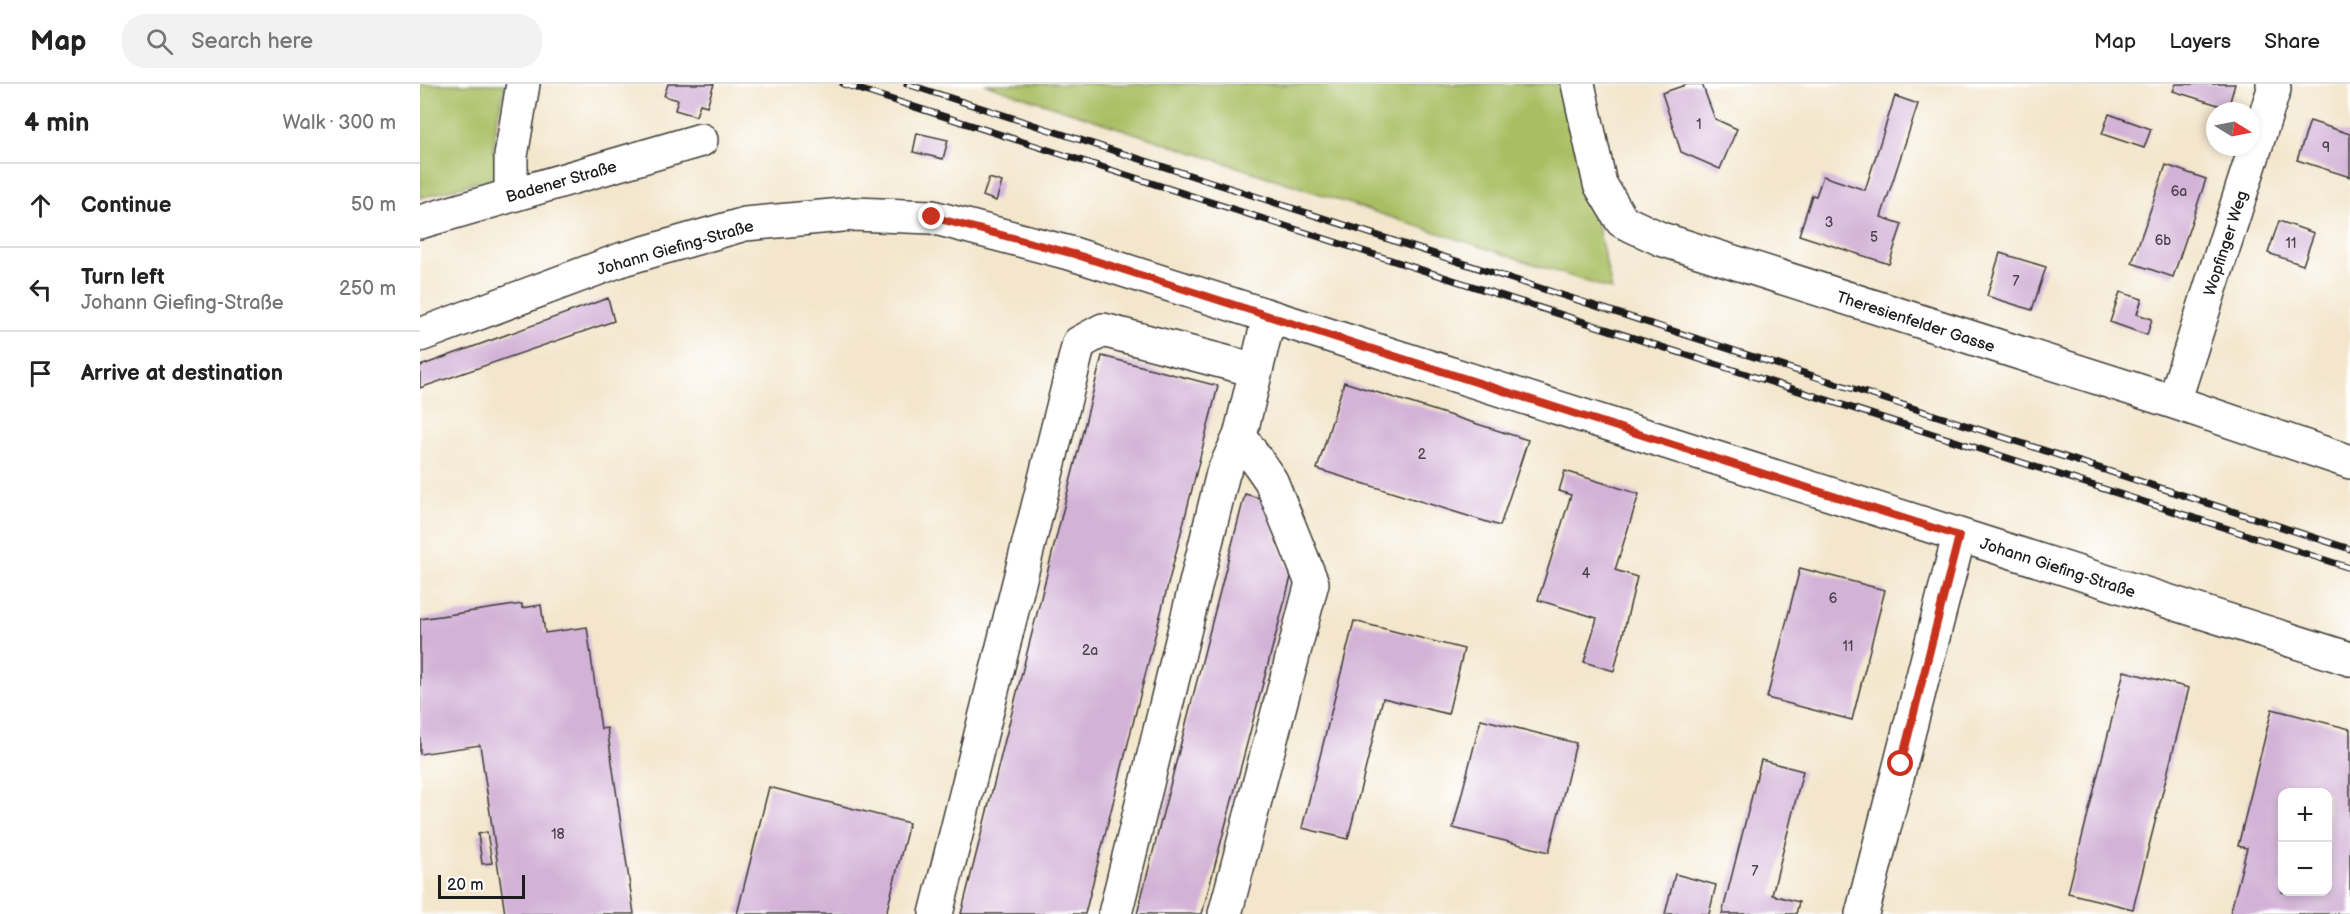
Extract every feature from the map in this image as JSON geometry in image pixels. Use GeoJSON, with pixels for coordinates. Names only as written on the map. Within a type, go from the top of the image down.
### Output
{"type":"FeatureCollection","features":[{"type":"Feature","properties":{"kind":"street"},"geometry":{"type":"LineString","coordinates":[[511,195],[511,156],[523,84]]}},
{"type":"Feature","properties":{"kind":"street","name":"Theresienfelder Gasse"},"geometry":{"type":"LineString","coordinates":[[1578,84],[1600,184],[1622,221],[1661,239],[2174,402],[2350,462]]}},
{"type":"Feature","properties":{"kind":"street","name":"Wopfinger Weg"},"geometry":{"type":"LineString","coordinates":[[2174,402],[2274,89],[2273,84]]}},
{"type":"Feature","properties":{"kind":"street","name":"Badener Straße"},"geometry":{"type":"LineString","coordinates":[[420,222],[702,140]]}},
{"type":"Feature","properties":{"kind":"street","name":"Johann Giefing-Straße"},"geometry":{"type":"LineString","coordinates":[[420,335],[623,259],[745,224],[853,214],[932,217],[1074,254],[2350,659]]}},
{"type":"Feature","properties":{"kind":"street"},"geometry":{"type":"LineString","coordinates":[[1114,914],[1223,473],[1240,436],[1269,317]]}},
{"type":"Feature","properties":{"kind":"street"},"geometry":{"type":"LineString","coordinates":[[936,914],[1079,343],[1104,330],[1255,370]]}},
{"type":"Feature","properties":{"kind":"street"},"geometry":{"type":"LineString","coordinates":[[1225,914],[1312,583],[1271,481],[1240,436]]}},
{"type":"Feature","properties":{"kind":"street"},"geometry":{"type":"LineString","coordinates":[[1862,914],[1959,536]]}},
{"type":"Feature","properties":{"kind":"green space"},"geometry":{"type":"Polygon","coordinates":[[[420,84],[506,84],[497,118],[493,152],[500,154],[496,177],[420,198],[420,84]]]}},
{"type":"Feature","properties":{"kind":"green space"},"geometry":{"type":"Polygon","coordinates":[[[985,84],[1566,84],[1612,290],[985,84]]]}},
{"type":"Feature","properties":{"kind":"building"},"geometry":{"type":"Polygon","coordinates":[[[668,84],[714,84],[707,106],[700,104],[696,116],[675,110],[678,100],[664,96],[668,84]]]}},
{"type":"Feature","properties":{"kind":"building"},"geometry":{"type":"Polygon","coordinates":[[[1688,84],[1702,84],[1715,119],[1737,129],[1720,169],[1681,152],[1662,93],[1688,84]]]}},
{"type":"Feature","properties":{"kind":"building"},"geometry":{"type":"Polygon","coordinates":[[[2176,84],[2235,84],[2230,102],[2209,102],[2173,91],[2176,84]]]}},
{"type":"Feature","properties":{"kind":"building"},"geometry":{"type":"Polygon","coordinates":[[[1895,96],[1918,104],[1881,217],[1902,224],[1889,264],[1799,235],[1812,195],[1816,196],[1823,176],[1865,190],[1895,96]]]}},
{"type":"Feature","properties":{"kind":"building"},"geometry":{"type":"Polygon","coordinates":[[[2109,114],[2151,129],[2144,148],[2102,134],[2109,114]]]}},
{"type":"Feature","properties":{"kind":"building"},"geometry":{"type":"Polygon","coordinates":[[[2310,121],[2350,134],[2350,177],[2297,160],[2310,121]]]}},
{"type":"Feature","properties":{"kind":"building"},"geometry":{"type":"Polygon","coordinates":[[[917,133],[948,140],[943,159],[913,152],[917,133]]]}},
{"type":"Feature","properties":{"kind":"building"},"geometry":{"type":"Polygon","coordinates":[[[2166,165],[2206,179],[2173,277],[2132,263],[2166,165]]]}},
{"type":"Feature","properties":{"kind":"building"},"geometry":{"type":"Polygon","coordinates":[[[989,178],[1002,182],[996,201],[983,196],[989,178]]]}},
{"type":"Feature","properties":{"kind":"building"},"geometry":{"type":"Polygon","coordinates":[[[2279,221],[2314,233],[2303,265],[2268,253],[2279,221]]]}},
{"type":"Feature","properties":{"kind":"building"},"geometry":{"type":"Polygon","coordinates":[[[2000,253],[2046,267],[2032,310],[1987,296],[2000,253]]]}},
{"type":"Feature","properties":{"kind":"building"},"geometry":{"type":"Polygon","coordinates":[[[2120,292],[2142,299],[2137,314],[2152,319],[2147,335],[2110,322],[2120,292]]]}},
{"type":"Feature","properties":{"kind":"building"},"geometry":{"type":"Polygon","coordinates":[[[608,298],[614,321],[420,388],[420,366],[608,298]]]}},
{"type":"Feature","properties":{"kind":"building"},"geometry":{"type":"Polygon","coordinates":[[[1102,356],[1218,386],[1085,914],[961,914],[1102,356]]]}},
{"type":"Feature","properties":{"kind":"building"},"geometry":{"type":"Polygon","coordinates":[[[1344,382],[1528,440],[1500,526],[1317,469],[1344,382]]]}},
{"type":"Feature","properties":{"kind":"building"},"geometry":{"type":"Polygon","coordinates":[[[1565,471],[1639,494],[1615,570],[1637,577],[1614,671],[1584,662],[1597,618],[1538,600],[1571,495],[1559,491],[1565,471]]]}},
{"type":"Feature","properties":{"kind":"building"},"geometry":{"type":"Polygon","coordinates":[[[1245,494],[1263,499],[1291,577],[1202,914],[1137,914],[1245,494]]]}},
{"type":"Feature","properties":{"kind":"building"},"geometry":{"type":"Polygon","coordinates":[[[1800,568],[1885,590],[1852,720],[1767,698],[1800,568]]]}},
{"type":"Feature","properties":{"kind":"building"},"geometry":{"type":"Polygon","coordinates":[[[522,604],[522,608],[541,605],[545,633],[587,627],[601,729],[607,728],[634,914],[505,914],[480,745],[420,754],[420,619],[522,604]]]}},
{"type":"Feature","properties":{"kind":"building"},"geometry":{"type":"Polygon","coordinates":[[[1354,621],[1464,649],[1448,714],[1383,698],[1348,839],[1302,828],[1354,621]]]}},
{"type":"Feature","properties":{"kind":"building"},"geometry":{"type":"Polygon","coordinates":[[[2124,671],[2189,688],[2133,909],[2068,893],[2124,671]]]}},
{"type":"Feature","properties":{"kind":"building"},"geometry":{"type":"Polygon","coordinates":[[[2272,709],[2350,729],[2350,914],[2230,914],[2247,848],[2238,846],[2272,709]]]}},
{"type":"Feature","properties":{"kind":"building"},"geometry":{"type":"Polygon","coordinates":[[[1481,719],[1576,743],[1549,852],[1453,828],[1481,719]]]}},
{"type":"Feature","properties":{"kind":"building"},"geometry":{"type":"Polygon","coordinates":[[[1761,760],[1803,771],[1772,895],[1799,902],[1796,914],[1722,914],[1761,760]]]}},
{"type":"Feature","properties":{"kind":"building"},"geometry":{"type":"Polygon","coordinates":[[[769,787],[909,823],[886,914],[737,914],[769,787]]]}},
{"type":"Feature","properties":{"kind":"building"},"geometry":{"type":"Polygon","coordinates":[[[487,832],[492,863],[482,864],[478,834],[487,832]]]}},
{"type":"Feature","properties":{"kind":"building"},"geometry":{"type":"Polygon","coordinates":[[[1675,874],[1716,885],[1709,914],[1665,914],[1675,874]]]}},
{"type":"Feature","properties":{"kind":"railway"},"geometry":{"type":"LineString","coordinates":[[843,84],[2350,568]]}},
{"type":"Feature","properties":{"kind":"railway"},"geometry":{"type":"LineString","coordinates":[[907,84],[2350,549]]}},
{"type":"Feature","properties":{"kind":"route"},"geometry":{"type":"LineString","coordinates":[[932,217],[1074,254],[1959,536],[1901,764]]}}]}
